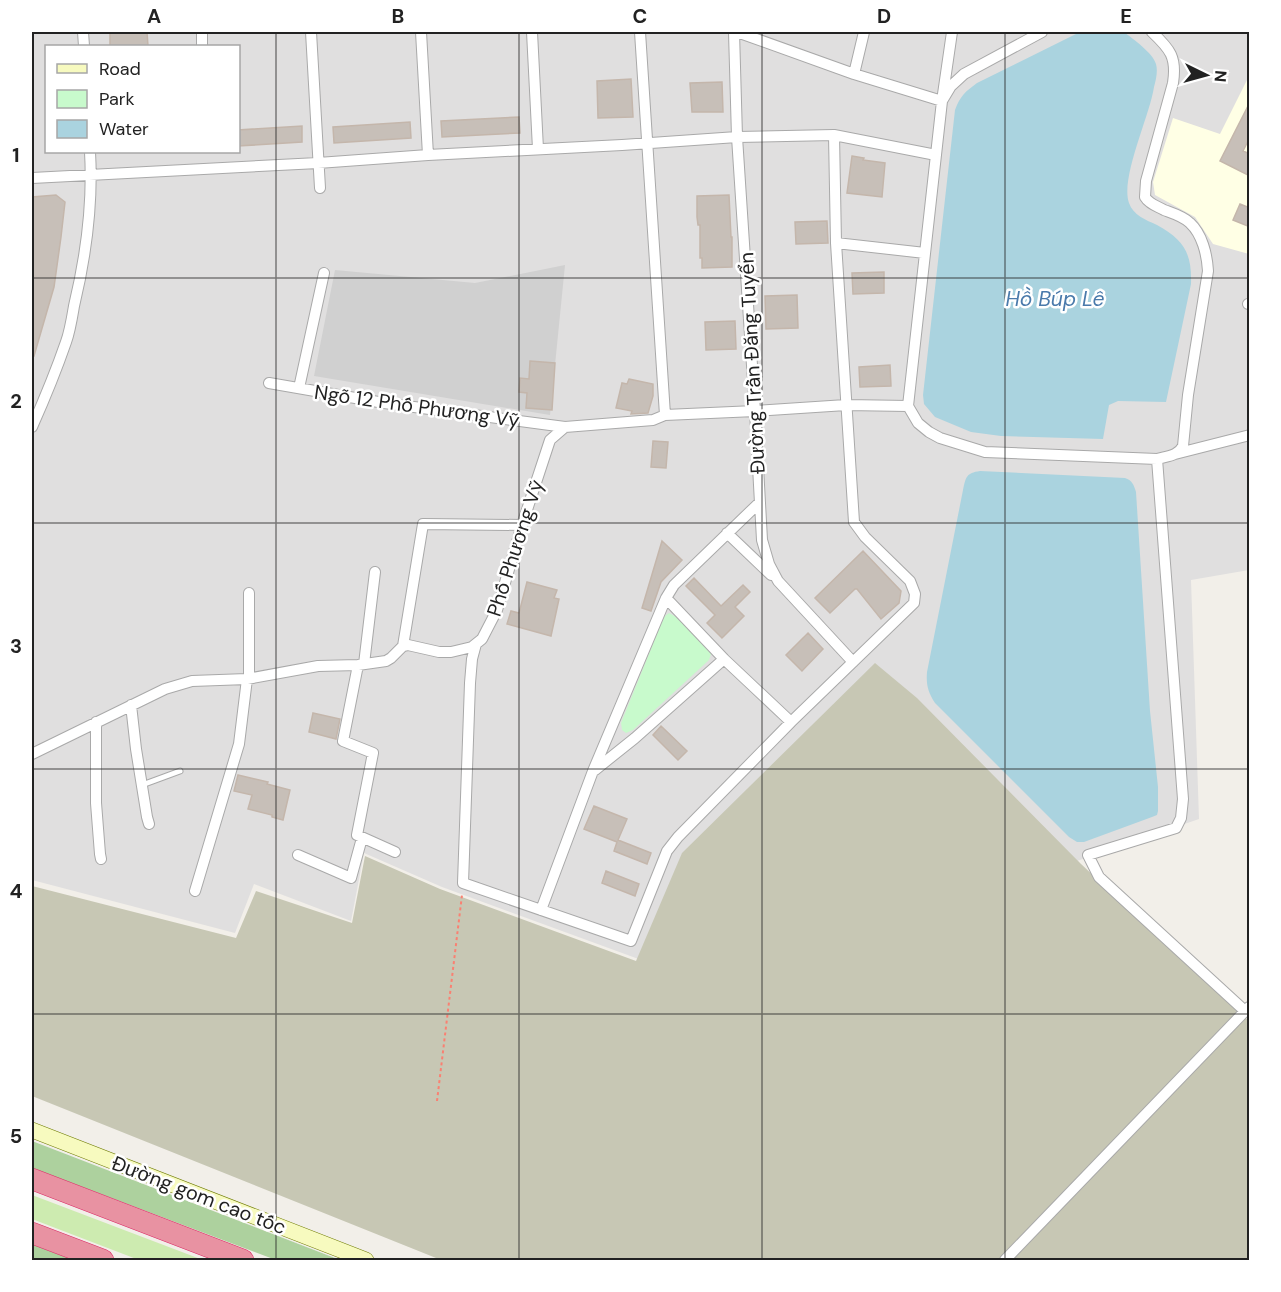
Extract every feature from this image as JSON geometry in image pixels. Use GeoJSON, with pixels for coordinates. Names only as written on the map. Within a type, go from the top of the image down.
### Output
{"type":"FeatureCollection","features":[{"type":"Feature","properties":{"kind":"highway"},"geometry":{"type":"LineString","coordinates":[[32,1179],[243,1260]]}},
{"type":"Feature","properties":{"kind":"highway"},"geometry":{"type":"LineString","coordinates":[[32,1233],[103,1260]]}},
{"type":"Feature","properties":{"kind":"main road","name":"Đường gom cao tốc"},"geometry":{"type":"LineString","coordinates":[[32,1130],[366,1260]]}},
{"type":"Feature","properties":{"kind":"street"},"geometry":{"type":"LineString","coordinates":[[311,32],[320,188]]}},
{"type":"Feature","properties":{"kind":"street"},"geometry":{"type":"LineString","coordinates":[[421,32],[428,155]]}},
{"type":"Feature","properties":{"kind":"street"},"geometry":{"type":"LineString","coordinates":[[531,32],[538,149]]}},
{"type":"Feature","properties":{"kind":"street"},"geometry":{"type":"LineString","coordinates":[[640,32],[665,415]]}},
{"type":"Feature","properties":{"kind":"street"},"geometry":{"type":"LineString","coordinates":[[735,32],[854,74],[942,101]]}},
{"type":"Feature","properties":{"kind":"street","name":"Đường Trần Đăng Tuyển"},"geometry":{"type":"LineString","coordinates":[[735,32],[737,137],[762,540],[769,564],[778,581],[853,662]]}},
{"type":"Feature","properties":{"kind":"street"},"geometry":{"type":"LineString","coordinates":[[854,74],[864,32]]}},
{"type":"Feature","properties":{"kind":"street"},"geometry":{"type":"LineString","coordinates":[[952,32],[942,101],[908,406],[918,423],[940,438],[985,452],[1157,459],[1250,435]]}},
{"type":"Feature","properties":{"kind":"street"},"geometry":{"type":"LineString","coordinates":[[942,101],[951,86],[964,74],[1042,32]]}},
{"type":"Feature","properties":{"kind":"street"},"geometry":{"type":"LineString","coordinates":[[1152,32],[1169,49],[1175,69],[1146,181],[1145,197],[1155,206],[1191,223],[1205,251],[1208,271],[1188,395],[1183,446],[1175,454]]}},
{"type":"Feature","properties":{"kind":"street"},"geometry":{"type":"LineString","coordinates":[[476,644],[470,683],[463,883],[631,941],[668,851],[678,837],[791,722],[914,603],[915,594],[910,581],[865,537],[854,522],[836,243],[834,135]]}},
{"type":"Feature","properties":{"kind":"street"},"geometry":{"type":"LineString","coordinates":[[32,177],[318,163],[737,137],[834,135],[936,155]]}},
{"type":"Feature","properties":{"kind":"street"},"geometry":{"type":"LineString","coordinates":[[32,427],[66,340],[72,317],[84,260],[90,208],[90,153]]}},
{"type":"Feature","properties":{"kind":"street"},"geometry":{"type":"LineString","coordinates":[[836,243],[925,253]]}},
{"type":"Feature","properties":{"kind":"street"},"geometry":{"type":"LineString","coordinates":[[299,388],[324,273]]}},
{"type":"Feature","properties":{"kind":"street","name":"Ngõ 12 Phố Phương Vỹ"},"geometry":{"type":"LineString","coordinates":[[270,383],[384,403],[565,427]]}},
{"type":"Feature","properties":{"kind":"street"},"geometry":{"type":"LineString","coordinates":[[565,427],[653,420],[665,415],[846,405],[908,406]]}},
{"type":"Feature","properties":{"kind":"street","name":"Phố Phương Vỹ"},"geometry":{"type":"LineString","coordinates":[[476,644],[482,639],[497,610],[550,440],[565,427]]}},
{"type":"Feature","properties":{"kind":"street"},"geometry":{"type":"LineString","coordinates":[[1005,1260],[1247,1009],[1099,877],[1088,855],[1176,828],[1181,818],[1183,799],[1157,459]]}},
{"type":"Feature","properties":{"kind":"street"},"geometry":{"type":"LineString","coordinates":[[541,910],[593,771],[666,598],[674,585],[760,502]]}},
{"type":"Feature","properties":{"kind":"street"},"geometry":{"type":"LineString","coordinates":[[403,646],[423,524],[522,525]]}},
{"type":"Feature","properties":{"kind":"street"},"geometry":{"type":"LineString","coordinates":[[727,533],[778,581]]}},
{"type":"Feature","properties":{"kind":"street"},"geometry":{"type":"LineString","coordinates":[[375,572],[361,664],[343,741],[373,753],[357,835],[396,852]]}},
{"type":"Feature","properties":{"kind":"street"},"geometry":{"type":"LineString","coordinates":[[195,891],[239,744],[248,679],[249,593]]}},
{"type":"Feature","properties":{"kind":"street"},"geometry":{"type":"LineString","coordinates":[[666,598],[724,659],[791,722]]}},
{"type":"Feature","properties":{"kind":"street"},"geometry":{"type":"LineString","coordinates":[[32,754],[165,689],[192,681],[248,679],[318,666],[386,661],[403,646],[408,645],[439,652],[451,652],[476,644]]}},
{"type":"Feature","properties":{"kind":"street"},"geometry":{"type":"LineString","coordinates":[[593,771],[635,738],[724,659]]}},
{"type":"Feature","properties":{"kind":"street"},"geometry":{"type":"LineString","coordinates":[[131,705],[149,824]]}},
{"type":"Feature","properties":{"kind":"street"},"geometry":{"type":"LineString","coordinates":[[96,722],[96,803],[101,859]]}},
{"type":"Feature","properties":{"kind":"street"},"geometry":{"type":"LineString","coordinates":[[298,855],[351,878],[362,838]]}},
{"type":"Feature","properties":{"kind":"lane"},"geometry":{"type":"LineString","coordinates":[[142,786],[180,771]]}},
{"type":"Feature","properties":{"kind":"path"},"geometry":{"type":"LineString","coordinates":[[437,1101],[463,883]]}},
{"type":"Feature","properties":{"kind":"shaded area"},"geometry":{"type":"Polygon","coordinates":[[[32,32],[1249,32],[1249,570],[1191,580],[1199,819],[1074,862],[644,961],[442,887],[364,853],[351,921],[254,884],[235,933],[32,880],[32,32]]]}},
{"type":"Feature","properties":{"kind":"shaded area"},"geometry":{"type":"Polygon","coordinates":[[[1249,76],[1249,254],[1213,244],[1195,217],[1155,195],[1153,182],[1173,118],[1220,134],[1249,76]]]}},
{"type":"Feature","properties":{"kind":"shaded area"},"geometry":{"type":"Polygon","coordinates":[[[565,265],[550,415],[314,376],[335,270],[475,283],[565,265]]]}},
{"type":"Feature","properties":{"kind":"shaded area"},"geometry":{"type":"Polygon","coordinates":[[[875,663],[917,698],[1081,864],[1249,1021],[1249,1260],[441,1260],[32,1096],[32,886],[236,938],[256,891],[352,923],[365,856],[440,889],[636,961],[682,853],[875,663]]]}},
{"type":"Feature","properties":{"kind":"green space"},"geometry":{"type":"Polygon","coordinates":[[[669,613],[710,650],[709,660],[633,730],[626,733],[622,730],[621,723],[661,624],[669,613]]]}},
{"type":"Feature","properties":{"kind":"green space"},"geometry":{"type":"Polygon","coordinates":[[[32,1141],[340,1260],[276,1260],[32,1168],[32,1141]]]}},
{"type":"Feature","properties":{"kind":"green space"},"geometry":{"type":"Polygon","coordinates":[[[32,1195],[203,1260],[139,1260],[32,1219],[32,1195]]]}},
{"type":"Feature","properties":{"kind":"green space"},"geometry":{"type":"Polygon","coordinates":[[[32,1244],[73,1260],[32,1260],[32,1244]]]}},
{"type":"Feature","properties":{"kind":"water","name":"Hồ Búp Lê"},"geometry":{"type":"Polygon","coordinates":[[[1080,32],[1124,32],[1147,51],[1156,64],[1157,73],[1132,163],[1127,192],[1129,203],[1134,211],[1140,217],[1174,236],[1184,248],[1190,264],[1191,284],[1166,402],[1118,401],[1109,405],[1103,439],[1001,436],[971,432],[935,417],[924,404],[923,395],[955,110],[964,94],[977,83],[1080,32]]]}},
{"type":"Feature","properties":{"kind":"water"},"geometry":{"type":"Polygon","coordinates":[[[980,471],[1125,478],[1133,485],[1136,492],[1150,711],[1158,787],[1157,815],[1084,842],[1077,842],[1069,837],[935,703],[927,685],[927,672],[965,482],[967,476],[980,471]]]}},
{"type":"Feature","properties":{"kind":"building"},"geometry":{"type":"Polygon","coordinates":[[[110,32],[147,32],[148,45],[110,45],[110,32]]]}},
{"type":"Feature","properties":{"kind":"building"},"geometry":{"type":"Polygon","coordinates":[[[631,79],[633,117],[598,118],[597,81],[631,79]]]}},
{"type":"Feature","properties":{"kind":"building"},"geometry":{"type":"Polygon","coordinates":[[[722,82],[723,112],[692,112],[690,83],[722,82]]]}},
{"type":"Feature","properties":{"kind":"building"},"geometry":{"type":"Polygon","coordinates":[[[1250,102],[1250,137],[1243,151],[1250,154],[1250,176],[1220,161],[1250,102]]]}},
{"type":"Feature","properties":{"kind":"building"},"geometry":{"type":"Polygon","coordinates":[[[519,117],[520,133],[442,137],[441,121],[519,117]]]}},
{"type":"Feature","properties":{"kind":"building"},"geometry":{"type":"Polygon","coordinates":[[[410,122],[411,138],[334,143],[333,127],[410,122]]]}},
{"type":"Feature","properties":{"kind":"building"},"geometry":{"type":"Polygon","coordinates":[[[302,126],[302,142],[240,146],[240,130],[302,126]]]}},
{"type":"Feature","properties":{"kind":"building"},"geometry":{"type":"Polygon","coordinates":[[[852,156],[885,163],[882,197],[847,193],[852,156]]]}},
{"type":"Feature","properties":{"kind":"building"},"geometry":{"type":"Polygon","coordinates":[[[56,195],[65,202],[61,237],[54,287],[34,356],[32,355],[32,197],[56,195]]]}},
{"type":"Feature","properties":{"kind":"building"},"geometry":{"type":"Polygon","coordinates":[[[729,195],[732,267],[702,268],[697,196],[729,195]]]}},
{"type":"Feature","properties":{"kind":"building"},"geometry":{"type":"Polygon","coordinates":[[[1240,204],[1250,208],[1250,227],[1233,220],[1240,204]]]}},
{"type":"Feature","properties":{"kind":"building"},"geometry":{"type":"Polygon","coordinates":[[[827,221],[828,243],[796,244],[795,222],[827,221]]]}},
{"type":"Feature","properties":{"kind":"building"},"geometry":{"type":"Polygon","coordinates":[[[884,272],[884,293],[853,294],[852,273],[884,272]]]}},
{"type":"Feature","properties":{"kind":"building"},"geometry":{"type":"Polygon","coordinates":[[[797,295],[798,328],[766,329],[765,296],[797,295]]]}},
{"type":"Feature","properties":{"kind":"building"},"geometry":{"type":"Polygon","coordinates":[[[735,321],[736,349],[706,350],[705,322],[735,321]]]}},
{"type":"Feature","properties":{"kind":"building"},"geometry":{"type":"Polygon","coordinates":[[[530,361],[555,363],[552,410],[526,408],[527,393],[519,392],[520,378],[529,379],[530,361]]]}},
{"type":"Feature","properties":{"kind":"building"},"geometry":{"type":"Polygon","coordinates":[[[890,365],[891,386],[860,387],[859,367],[890,365]]]}},
{"type":"Feature","properties":{"kind":"building"},"geometry":{"type":"Polygon","coordinates":[[[629,379],[653,384],[653,396],[648,413],[631,414],[632,411],[616,408],[622,383],[627,384],[629,379]]]}},
{"type":"Feature","properties":{"kind":"building"},"geometry":{"type":"Polygon","coordinates":[[[653,441],[668,442],[666,468],[651,467],[653,441]]]}},
{"type":"Feature","properties":{"kind":"building"},"geometry":{"type":"Polygon","coordinates":[[[662,541],[682,560],[661,582],[651,611],[642,608],[662,541]]]}},
{"type":"Feature","properties":{"kind":"building"},"geometry":{"type":"Polygon","coordinates":[[[863,551],[901,591],[899,603],[881,619],[857,589],[830,613],[815,598],[863,551]]]}},
{"type":"Feature","properties":{"kind":"building"},"geometry":{"type":"Polygon","coordinates":[[[694,578],[721,606],[743,585],[750,592],[735,607],[744,616],[722,638],[707,623],[715,615],[686,586],[694,578]]]}},
{"type":"Feature","properties":{"kind":"building"},"geometry":{"type":"Polygon","coordinates":[[[527,582],[557,590],[554,598],[559,599],[551,636],[507,624],[511,611],[519,613],[527,582]]]}},
{"type":"Feature","properties":{"kind":"building"},"geometry":{"type":"Polygon","coordinates":[[[808,633],[823,649],[802,671],[786,655],[808,633]]]}},
{"type":"Feature","properties":{"kind":"building"},"geometry":{"type":"Polygon","coordinates":[[[313,713],[340,719],[336,739],[309,732],[313,713]]]}},
{"type":"Feature","properties":{"kind":"building"},"geometry":{"type":"Polygon","coordinates":[[[661,726],[687,751],[678,760],[653,735],[661,726]]]}},
{"type":"Feature","properties":{"kind":"building"},"geometry":{"type":"Polygon","coordinates":[[[238,775],[290,790],[283,820],[248,809],[252,795],[234,791],[238,775]]]}},
{"type":"Feature","properties":{"kind":"building"},"geometry":{"type":"Polygon","coordinates":[[[594,806],[627,819],[618,840],[651,853],[647,864],[614,851],[617,842],[584,829],[594,806]]]}},
{"type":"Feature","properties":{"kind":"building"},"geometry":{"type":"Polygon","coordinates":[[[606,871],[639,884],[635,896],[602,883],[606,871]]]}}]}
